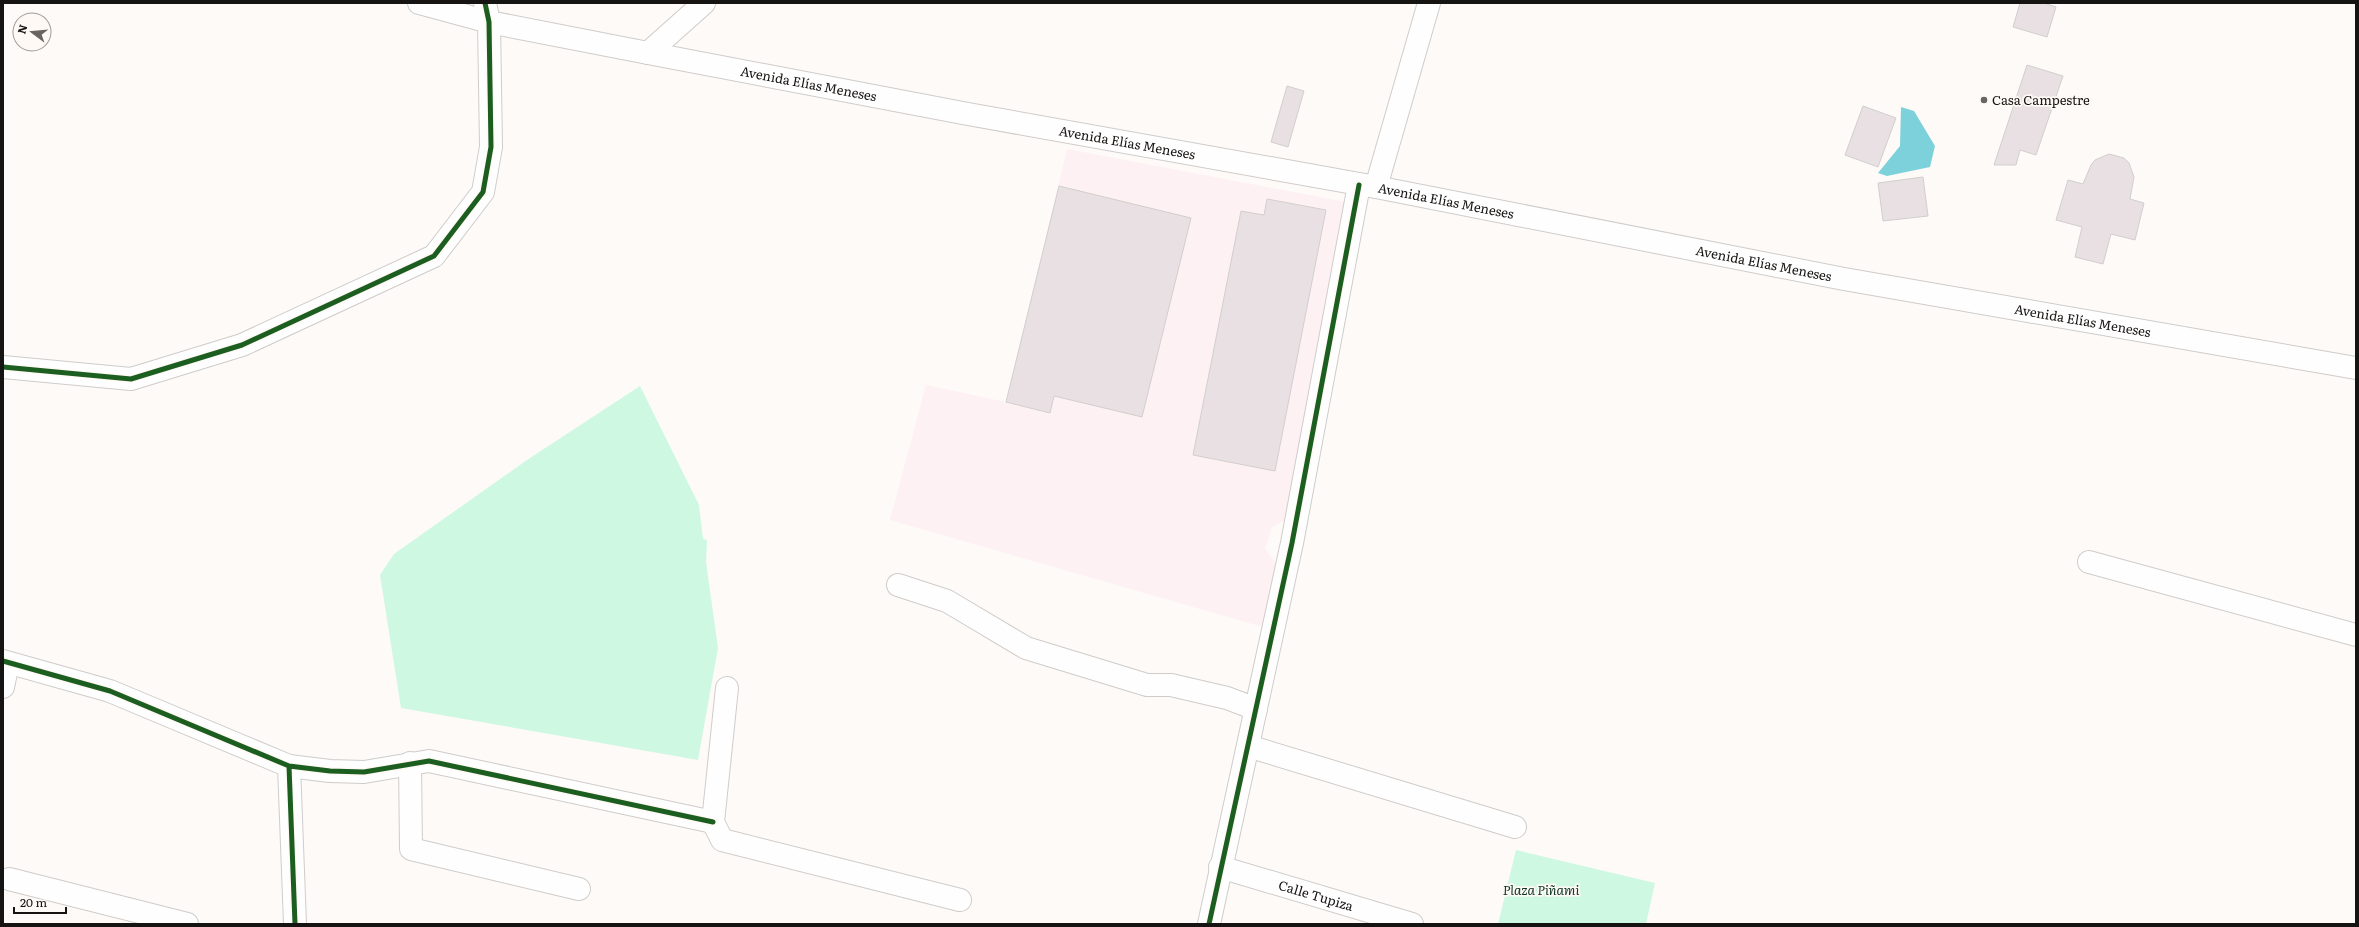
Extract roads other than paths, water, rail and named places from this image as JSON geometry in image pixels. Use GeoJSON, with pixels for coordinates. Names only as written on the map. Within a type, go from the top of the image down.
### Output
{"type":"FeatureCollection","features":[{"type":"Feature","properties":{"kind":"street","name":"Avenida Elías Meneses"},"geometry":{"type":"LineString","coordinates":[[419,3],[487,12],[648,53],[968,114],[1368,186],[1844,280],[2356,368]]}},
{"type":"Feature","properties":{"kind":"street"},"geometry":{"type":"LineString","coordinates":[[648,53],[704,3]]}},
{"type":"Feature","properties":{"kind":"street"},"geometry":{"type":"LineString","coordinates":[[1209,924],[1220,867],[1248,746],[1368,186],[1428,3]]}},
{"type":"Feature","properties":{"kind":"street"},"geometry":{"type":"LineString","coordinates":[[3,367],[131,379],[242,344],[434,256],[483,192],[492,147],[487,12]]}},
{"type":"Feature","properties":{"kind":"street"},"geometry":{"type":"LineString","coordinates":[[2089,562],[2356,635]]}},
{"type":"Feature","properties":{"kind":"street"},"geometry":{"type":"LineString","coordinates":[[898,585],[947,601],[1026,648],[1147,685],[1171,685],[1227,698],[1256,709]]}},
{"type":"Feature","properties":{"kind":"street"},"geometry":{"type":"LineString","coordinates":[[3,687],[5,662],[110,691],[289,766],[330,771],[364,772],[410,762],[429,761],[713,822]]}},
{"type":"Feature","properties":{"kind":"street"},"geometry":{"type":"LineString","coordinates":[[727,688],[713,822],[722,840],[960,900]]}},
{"type":"Feature","properties":{"kind":"street"},"geometry":{"type":"LineString","coordinates":[[1248,746],[1515,827]]}},
{"type":"Feature","properties":{"kind":"street"},"geometry":{"type":"LineString","coordinates":[[410,762],[411,849],[579,889]]}},
{"type":"Feature","properties":{"kind":"street"},"geometry":{"type":"LineString","coordinates":[[289,766],[295,924]]}},
{"type":"Feature","properties":{"kind":"street","name":"Calle Tupiza"},"geometry":{"type":"LineString","coordinates":[[1220,867],[1412,924]]}},
{"type":"Feature","properties":{"kind":"street"},"geometry":{"type":"LineString","coordinates":[[9,879],[187,924]]}},
{"type":"Feature","properties":{"kind":"water"},"geometry":{"type":"Polygon","coordinates":[[[1901,107],[1914,111],[1935,146],[1930,167],[1887,176],[1878,173],[1900,146],[1901,107]]]}},
{"type":"Feature","properties":{"kind":"place","name":"Casa Campestre"},"geometry":{"type":"Point","coordinates":[1984,100]}},
{"type":"Feature","properties":{"kind":"park label","name":"Plaza Piñami"},"geometry":{"type":"Point","coordinates":[1541,890]}}]}
